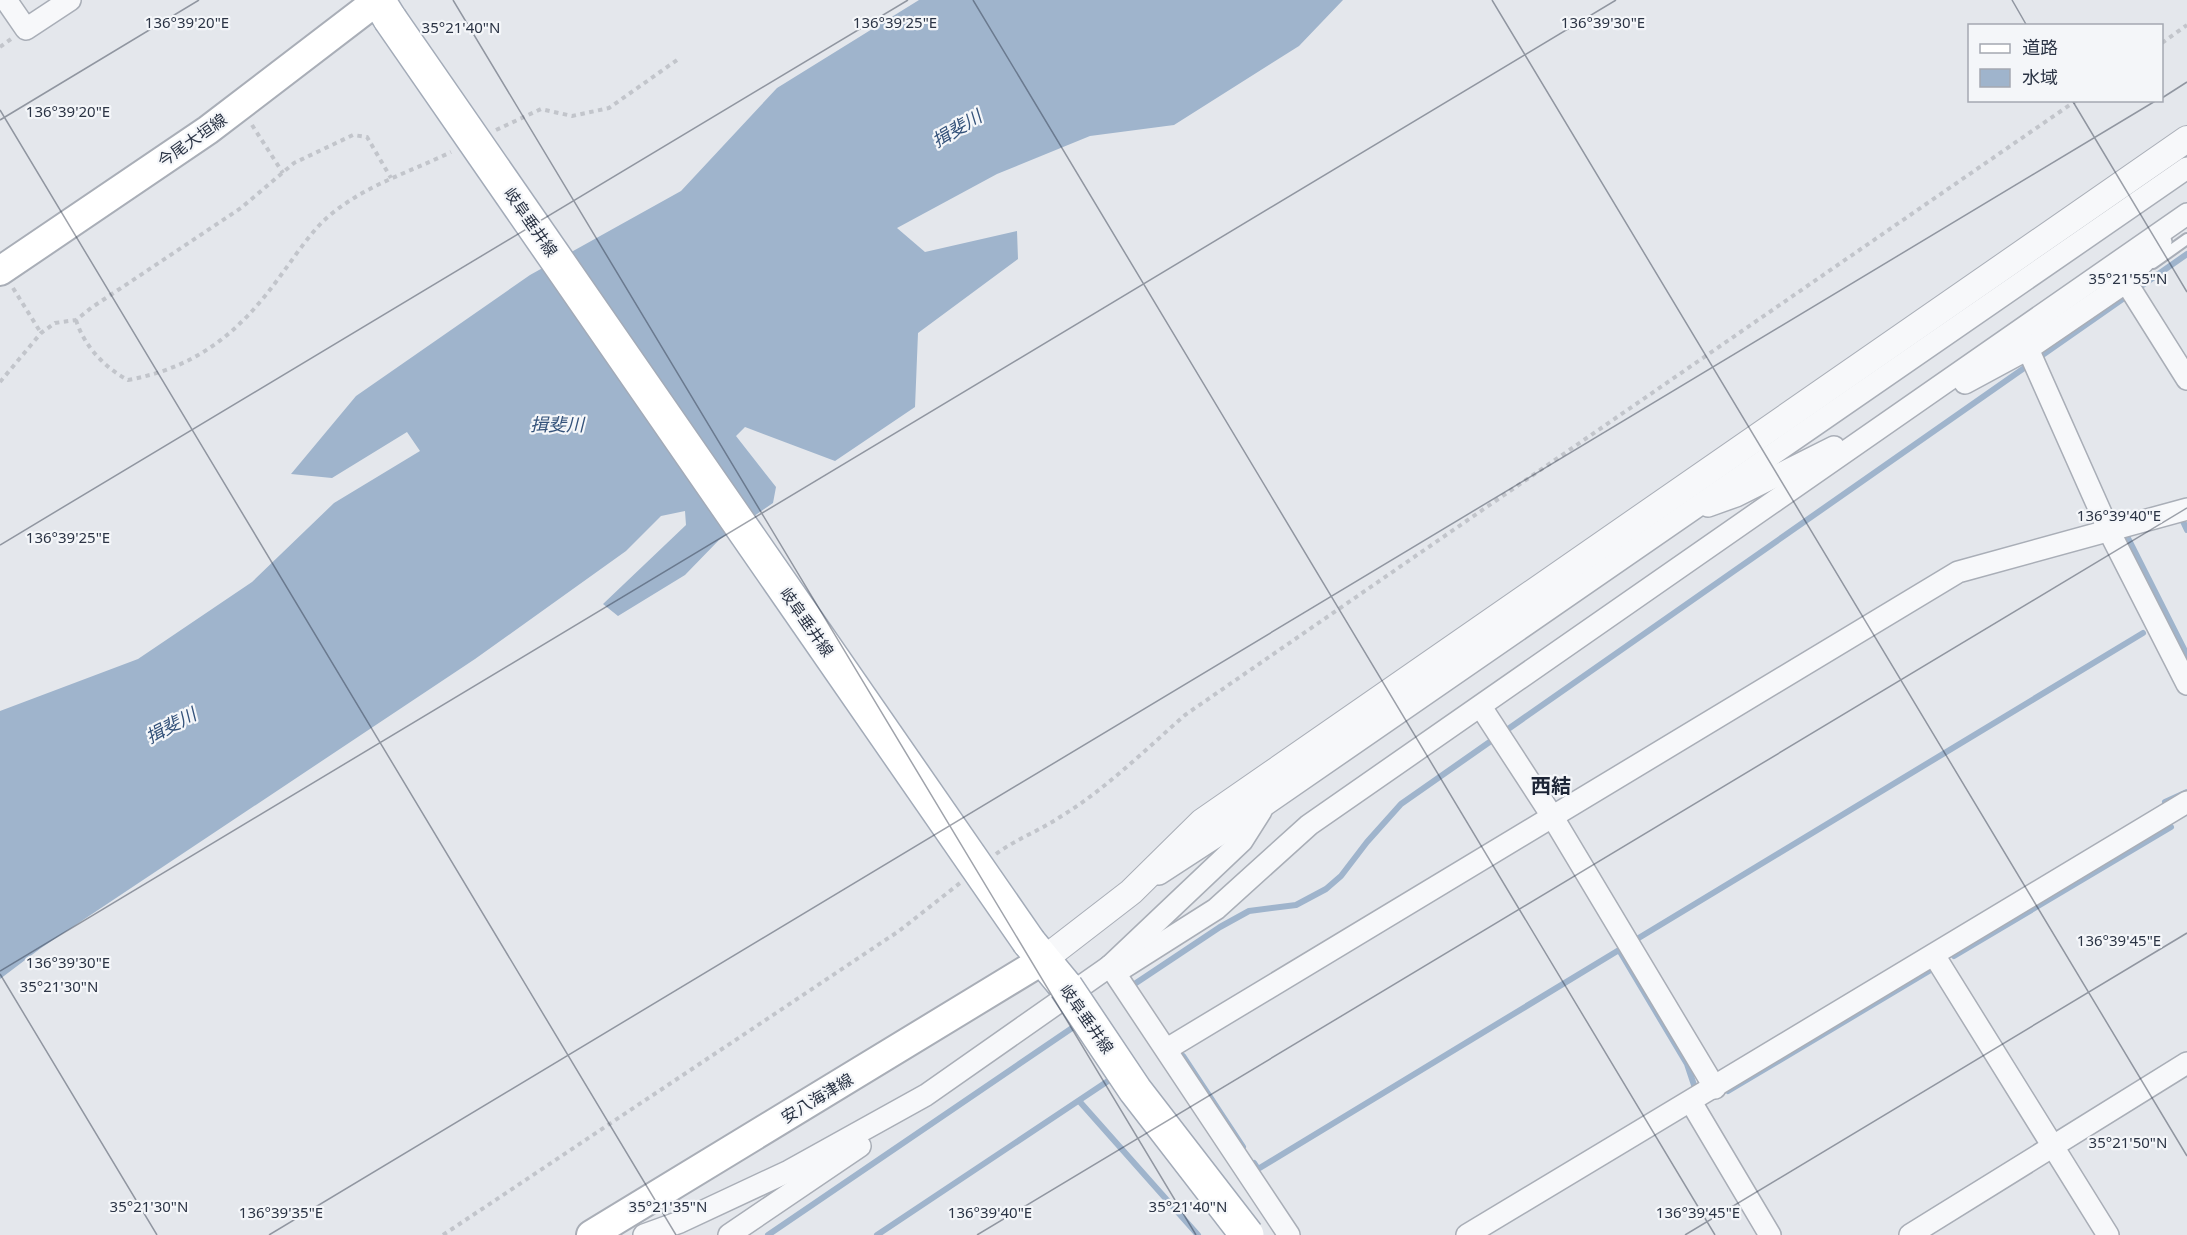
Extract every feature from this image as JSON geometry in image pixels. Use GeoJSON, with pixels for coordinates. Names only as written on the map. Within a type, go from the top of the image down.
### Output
{"type":"FeatureCollection","features":[{"type":"Feature","properties":{"kind":"main road","name":"今尾大垣線"},"geometry":{"type":"LineString","coordinates":[[1,270],[240,107],[382,6]]}},
{"type":"Feature","properties":{"kind":"main road","name":"岐阜垂井線"},"geometry":{"type":"LineString","coordinates":[[382,6],[1036,951],[1066,987],[1135,1090],[1247,1235]]}},
{"type":"Feature","properties":{"kind":"main road","name":"安八海津線"},"geometry":{"type":"LineString","coordinates":[[591,1235],[1036,951]]}},
{"type":"Feature","properties":{"kind":"street"},"geometry":{"type":"LineString","coordinates":[[6,0],[26,29],[70,0]]}},
{"type":"Feature","properties":{"kind":"street"},"geometry":{"type":"LineString","coordinates":[[1131,892],[1202,822],[1288,760],[2187,139]]}},
{"type":"Feature","properties":{"kind":"street"},"geometry":{"type":"LineString","coordinates":[[1036,951],[1265,805],[2187,168]]}},
{"type":"Feature","properties":{"kind":"street"},"geometry":{"type":"LineString","coordinates":[[1682,515],[1736,496],[2028,349],[2126,282],[2186,215]]}},
{"type":"Feature","properties":{"kind":"street"},"geometry":{"type":"LineString","coordinates":[[1110,966],[1123,968],[1216,909],[1310,825],[2186,215]]}},
{"type":"Feature","properties":{"kind":"street"},"geometry":{"type":"LineString","coordinates":[[2126,282],[2187,378]]}},
{"type":"Feature","properties":{"kind":"street"},"geometry":{"type":"LineString","coordinates":[[2028,349],[2109,531],[2187,684]]}},
{"type":"Feature","properties":{"kind":"street"},"geometry":{"type":"LineString","coordinates":[[1167,1049],[1958,572],[2187,509]]}},
{"type":"Feature","properties":{"kind":"street"},"geometry":{"type":"LineString","coordinates":[[1481,707],[1552,816],[1715,1088]]}},
{"type":"Feature","properties":{"kind":"street"},"geometry":{"type":"LineString","coordinates":[[1467,1235],[1715,1088],[2187,802]]}},
{"type":"Feature","properties":{"kind":"street"},"geometry":{"type":"LineString","coordinates":[[729,1235],[862,1144],[926,1095],[1110,966],[1242,841],[1265,805]]}},
{"type":"Feature","properties":{"kind":"street"},"geometry":{"type":"LineString","coordinates":[[1934,955],[2108,1235]]}},
{"type":"Feature","properties":{"kind":"street"},"geometry":{"type":"LineString","coordinates":[[1110,966],[1289,1235]]}},
{"type":"Feature","properties":{"kind":"street"},"geometry":{"type":"LineString","coordinates":[[1910,1235],[2187,1063]]}},
{"type":"Feature","properties":{"kind":"street"},"geometry":{"type":"LineString","coordinates":[[645,1235],[680,1222],[789,1171],[926,1095]]}},
{"type":"Feature","properties":{"kind":"street"},"geometry":{"type":"LineString","coordinates":[[1691,1102],[1770,1235]]}},
{"type":"Feature","properties":{"kind":"lane"},"geometry":{"type":"LineString","coordinates":[[2126,282],[2187,239]]}},
{"type":"Feature","properties":{"kind":"path"},"geometry":{"type":"LineString","coordinates":[[2163,42],[2187,25]]}},
{"type":"Feature","properties":{"kind":"path"},"geometry":{"type":"LineString","coordinates":[[487,134],[541,109],[572,116],[609,108],[677,60]]}},
{"type":"Feature","properties":{"kind":"path"},"geometry":{"type":"LineString","coordinates":[[990,859],[1008,845],[1060,818],[1116,778],[1185,715],[2075,102]]}},
{"type":"Feature","properties":{"kind":"path"},"geometry":{"type":"LineString","coordinates":[[240,107],[283,173]]}},
{"type":"Feature","properties":{"kind":"path"},"geometry":{"type":"LineString","coordinates":[[0,382],[41,333],[55,323],[76,320],[241,208],[294,163],[353,135],[367,137],[391,177]]}},
{"type":"Feature","properties":{"kind":"path"},"geometry":{"type":"LineString","coordinates":[[76,320],[80,332],[96,354],[112,372],[128,380],[184,364],[212,348],[251,315],[305,243],[328,217],[378,183],[457,149]]}},
{"type":"Feature","properties":{"kind":"path"},"geometry":{"type":"LineString","coordinates":[[1,270],[41,333]]}},
{"type":"Feature","properties":{"kind":"path"},"geometry":{"type":"LineString","coordinates":[[443,1235],[899,931],[963,881]]}},
{"type":"Feature","properties":{"kind":"water","name":"揖斐川"},"geometry":{"type":"Polygon","coordinates":[[[919,0],[1343,0],[1299,46],[1174,125],[1090,136],[997,174],[897,228],[925,252],[1017,231],[1018,259],[918,333],[915,407],[835,461],[745,427],[736,436],[776,487],[773,503],[719,540],[685,575],[618,616],[603,604],[686,525],[685,511],[661,516],[626,551],[475,659],[41,948],[0,979],[0,711],[138,659],[252,582],[334,503],[420,451],[407,432],[332,478],[291,474],[356,396],[530,275],[681,191],[777,88],[919,0]]]}},
{"type":"Feature","properties":{"kind":"waterway"},"geometry":{"type":"LineString","coordinates":[[1130,987],[1220,927],[1249,911],[1296,905],[1326,889],[1341,876],[1401,804],[2187,254]]}},
{"type":"Feature","properties":{"kind":"waterway"},"geometry":{"type":"LineString","coordinates":[[2181,517],[2187,530]]}},
{"type":"Feature","properties":{"kind":"waterway"},"geometry":{"type":"LineString","coordinates":[[2128,538],[2187,655]]}},
{"type":"Feature","properties":{"kind":"waterway"},"geometry":{"type":"LineString","coordinates":[[1637,939],[2143,633]]}},
{"type":"Feature","properties":{"kind":"waterway"},"geometry":{"type":"LineString","coordinates":[[2165,802],[2187,792]]}},
{"type":"Feature","properties":{"kind":"waterway"},"geometry":{"type":"LineString","coordinates":[[1954,956],[2171,827]]}},
{"type":"Feature","properties":{"kind":"waterway"},"geometry":{"type":"LineString","coordinates":[[1254,1163],[1258,1169],[1619,950],[1687,1064],[1694,1085]]}},
{"type":"Feature","properties":{"kind":"waterway"},"geometry":{"type":"LineString","coordinates":[[1728,1091],[1929,971]]}},
{"type":"Feature","properties":{"kind":"waterway"},"geometry":{"type":"LineString","coordinates":[[768,1235],[1078,1024]]}},
{"type":"Feature","properties":{"kind":"waterway"},"geometry":{"type":"LineString","coordinates":[[1183,1056],[1243,1147]]}},
{"type":"Feature","properties":{"kind":"waterway"},"geometry":{"type":"LineString","coordinates":[[877,1235],[1114,1077]]}},
{"type":"Feature","properties":{"kind":"waterway"},"geometry":{"type":"LineString","coordinates":[[1080,1102],[1198,1235]]}},
{"type":"Feature","properties":{"kind":"district","name":"西結"},"geometry":{"type":"Point","coordinates":[1551,786]}}]}
